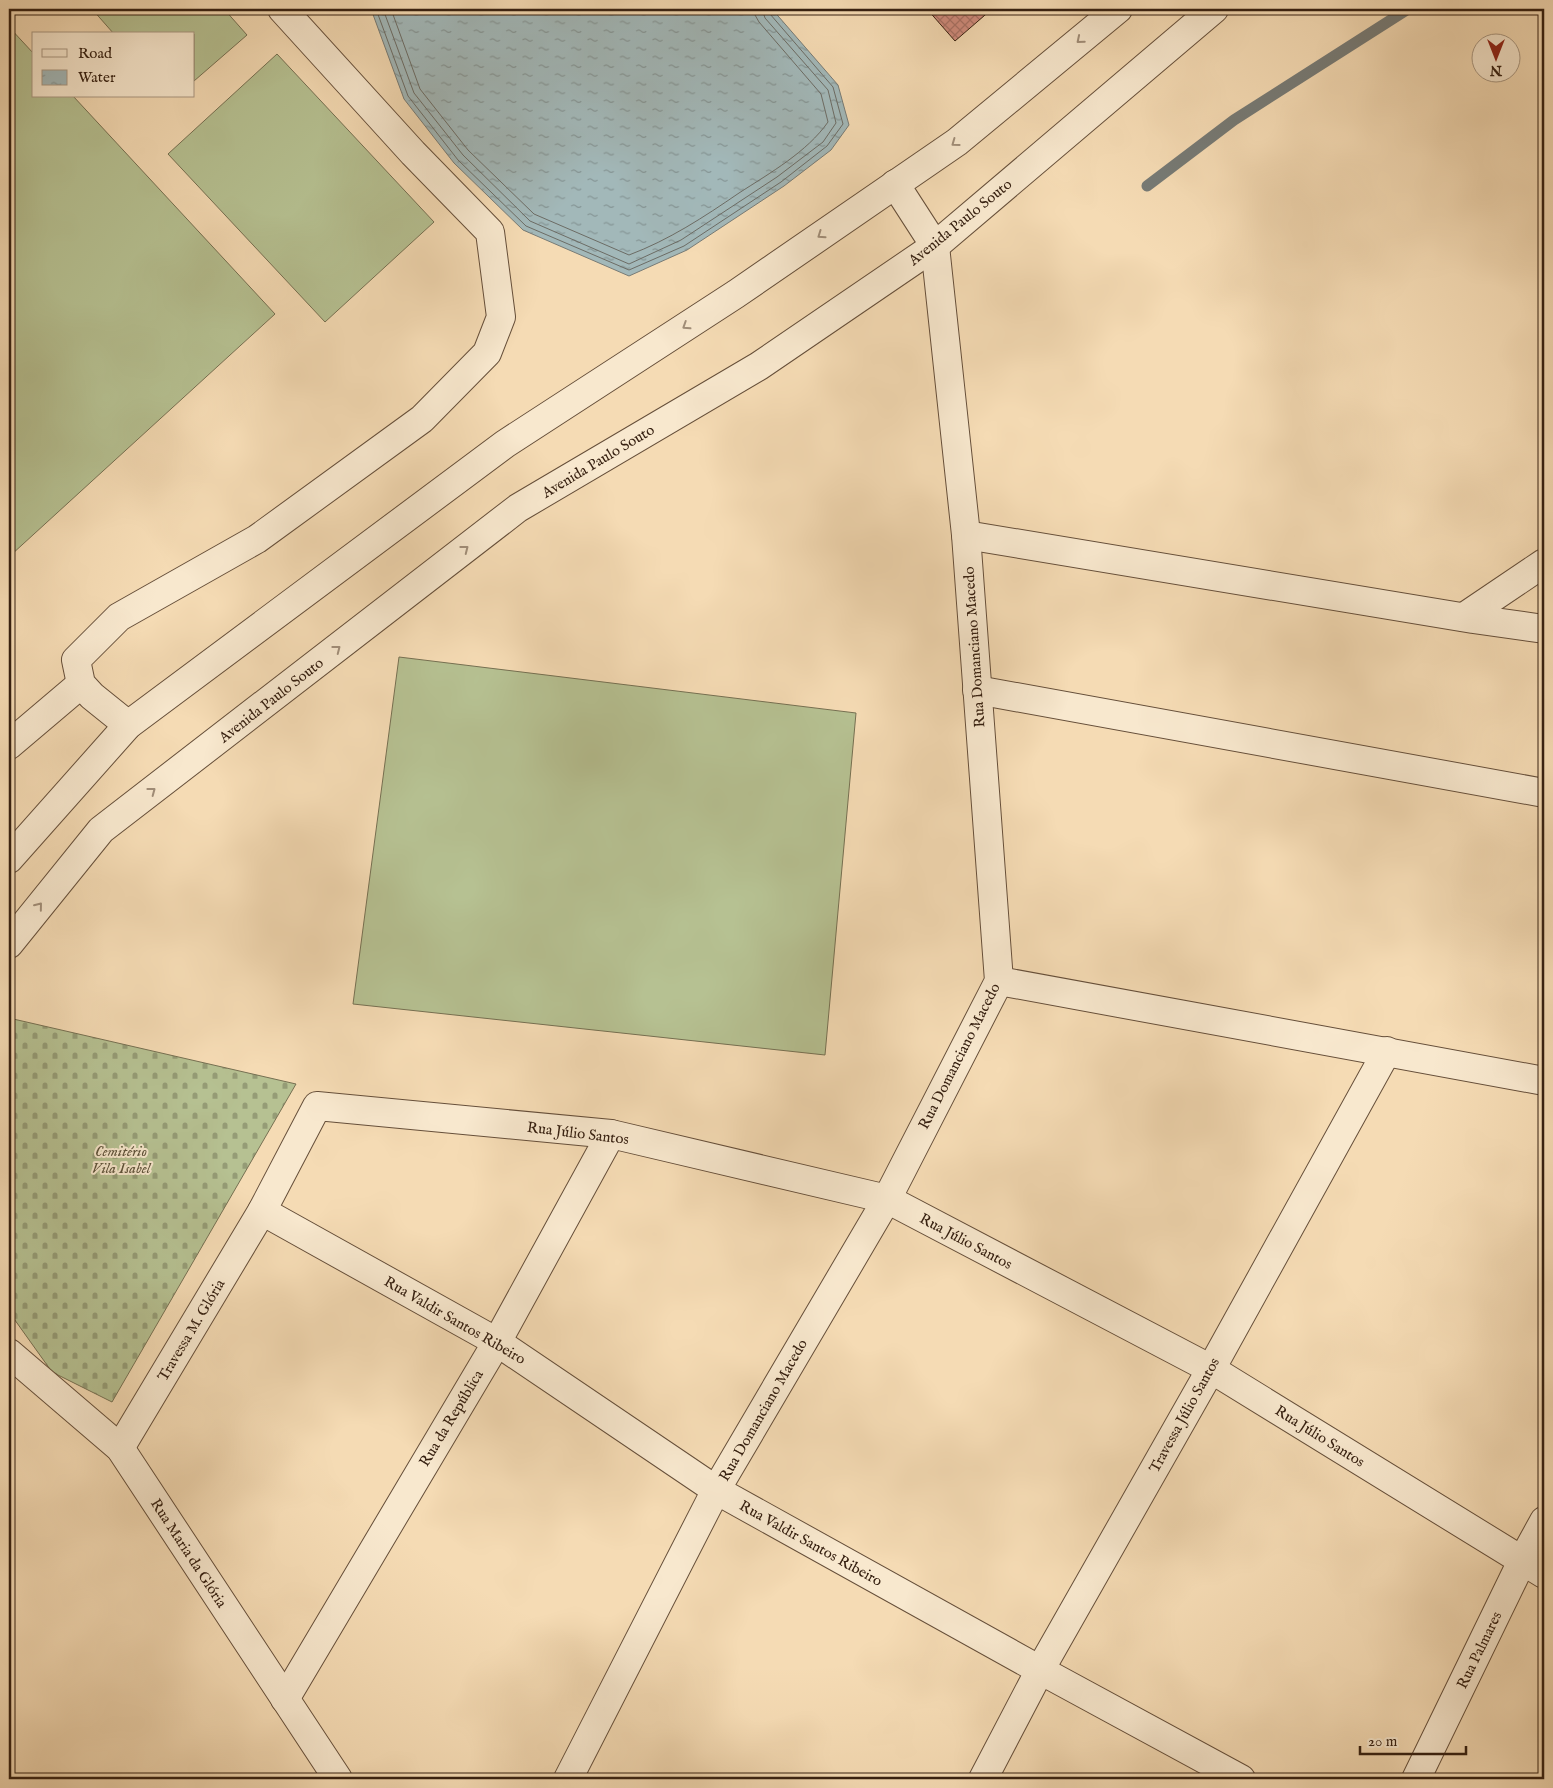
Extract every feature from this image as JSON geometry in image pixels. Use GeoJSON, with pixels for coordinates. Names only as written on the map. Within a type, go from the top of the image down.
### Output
{"type":"FeatureCollection","features":[{"type":"Feature","properties":{"kind":"street"},"geometry":{"type":"LineString","coordinates":[[128,725],[92,696],[81,684],[76,660],[119,617],[257,539],[422,420],[487,353],[500,317],[490,232],[413,153],[282,9]]}},
{"type":"Feature","properties":{"kind":"street"},"geometry":{"type":"LineString","coordinates":[[9,859],[128,725],[505,444],[736,294],[957,142],[1118,9]]}},
{"type":"Feature","properties":{"kind":"street","name":"Avenida Paulo Souto"},"geometry":{"type":"LineString","coordinates":[[9,944],[101,830],[518,508],[759,366],[935,246],[1214,9]]}},
{"type":"Feature","properties":{"kind":"street"},"geometry":{"type":"LineString","coordinates":[[895,184],[935,246]]}},
{"type":"Feature","properties":{"kind":"street","name":"Rua Domanciano Macedo"},"geometry":{"type":"LineString","coordinates":[[568,1779],[716,1490],[887,1199],[999,981],[966,534],[935,246]]}},
{"type":"Feature","properties":{"kind":"street"},"geometry":{"type":"LineString","coordinates":[[966,534],[1544,629]]}},
{"type":"Feature","properties":{"kind":"street"},"geometry":{"type":"LineString","coordinates":[[1464,617],[1544,563]]}},
{"type":"Feature","properties":{"kind":"street"},"geometry":{"type":"LineString","coordinates":[[9,745],[81,684]]}},
{"type":"Feature","properties":{"kind":"street"},"geometry":{"type":"LineString","coordinates":[[977,690],[1544,793]]}},
{"type":"Feature","properties":{"kind":"street"},"geometry":{"type":"LineString","coordinates":[[999,981],[1544,1081]]}},
{"type":"Feature","properties":{"kind":"street","name":"Travessa Júlio Santos"},"geometry":{"type":"LineString","coordinates":[[983,1779],[1040,1670],[1211,1369],[1387,1051]]}},
{"type":"Feature","properties":{"kind":"street","name":"Rua Júlio Santos"},"geometry":{"type":"LineString","coordinates":[[317,1106],[610,1134],[887,1199],[1211,1369],[1533,1567]]}},
{"type":"Feature","properties":{"kind":"street","name":"Travessa M. Glória"},"geometry":{"type":"LineString","coordinates":[[120,1448],[262,1211],[317,1106]]}},
{"type":"Feature","properties":{"kind":"street","name":"Rua da República"},"geometry":{"type":"LineString","coordinates":[[285,1699],[496,1342],[610,1134]]}},
{"type":"Feature","properties":{"kind":"street","name":"Rua Valdir Santos Ribeiro"},"geometry":{"type":"LineString","coordinates":[[262,1211],[496,1342],[716,1490],[1241,1779]]}},
{"type":"Feature","properties":{"kind":"street","name":"Rua Maria da Glória"},"geometry":{"type":"LineString","coordinates":[[9,1353],[120,1448],[338,1779]]}},
{"type":"Feature","properties":{"kind":"street","name":"Rua Palmares"},"geometry":{"type":"LineString","coordinates":[[1416,1779],[1533,1567],[1544,1521]]}},
{"type":"Feature","properties":{"kind":"green space"},"geometry":{"type":"Polygon","coordinates":[[[92,9],[224,9],[247,35],[195,80],[195,32],[112,32],[92,9]]]}},
{"type":"Feature","properties":{"kind":"green space"},"geometry":{"type":"Polygon","coordinates":[[[9,27],[32,52],[32,98],[75,98],[275,314],[11,555],[9,552],[9,27]]]}},
{"type":"Feature","properties":{"kind":"green space"},"geometry":{"type":"Polygon","coordinates":[[[277,54],[434,222],[325,322],[168,154],[277,54]]]}},
{"type":"Feature","properties":{"kind":"green space"},"geometry":{"type":"Polygon","coordinates":[[[399,657],[856,713],[825,1055],[353,1004],[399,657]]]}},
{"type":"Feature","properties":{"kind":"green space","name":"Cemitério Vila Isabel"},"geometry":{"type":"Polygon","coordinates":[[[9,1018],[296,1084],[112,1402],[52,1372],[12,1316],[9,1318],[9,1018]]]}},
{"type":"Feature","properties":{"kind":"water"},"geometry":{"type":"Polygon","coordinates":[[[371,9],[772,9],[838,85],[849,125],[831,150],[784,186],[687,250],[629,276],[523,230],[454,163],[404,99],[371,9]]]}},
{"type":"Feature","properties":{"kind":"building"},"geometry":{"type":"Polygon","coordinates":[[[927,9],[992,9],[955,41],[927,9]]]}},
{"type":"Feature","properties":{"kind":"waterway"},"geometry":{"type":"LineString","coordinates":[[1147,186],[1234,120],[1408,9]]}}]}
